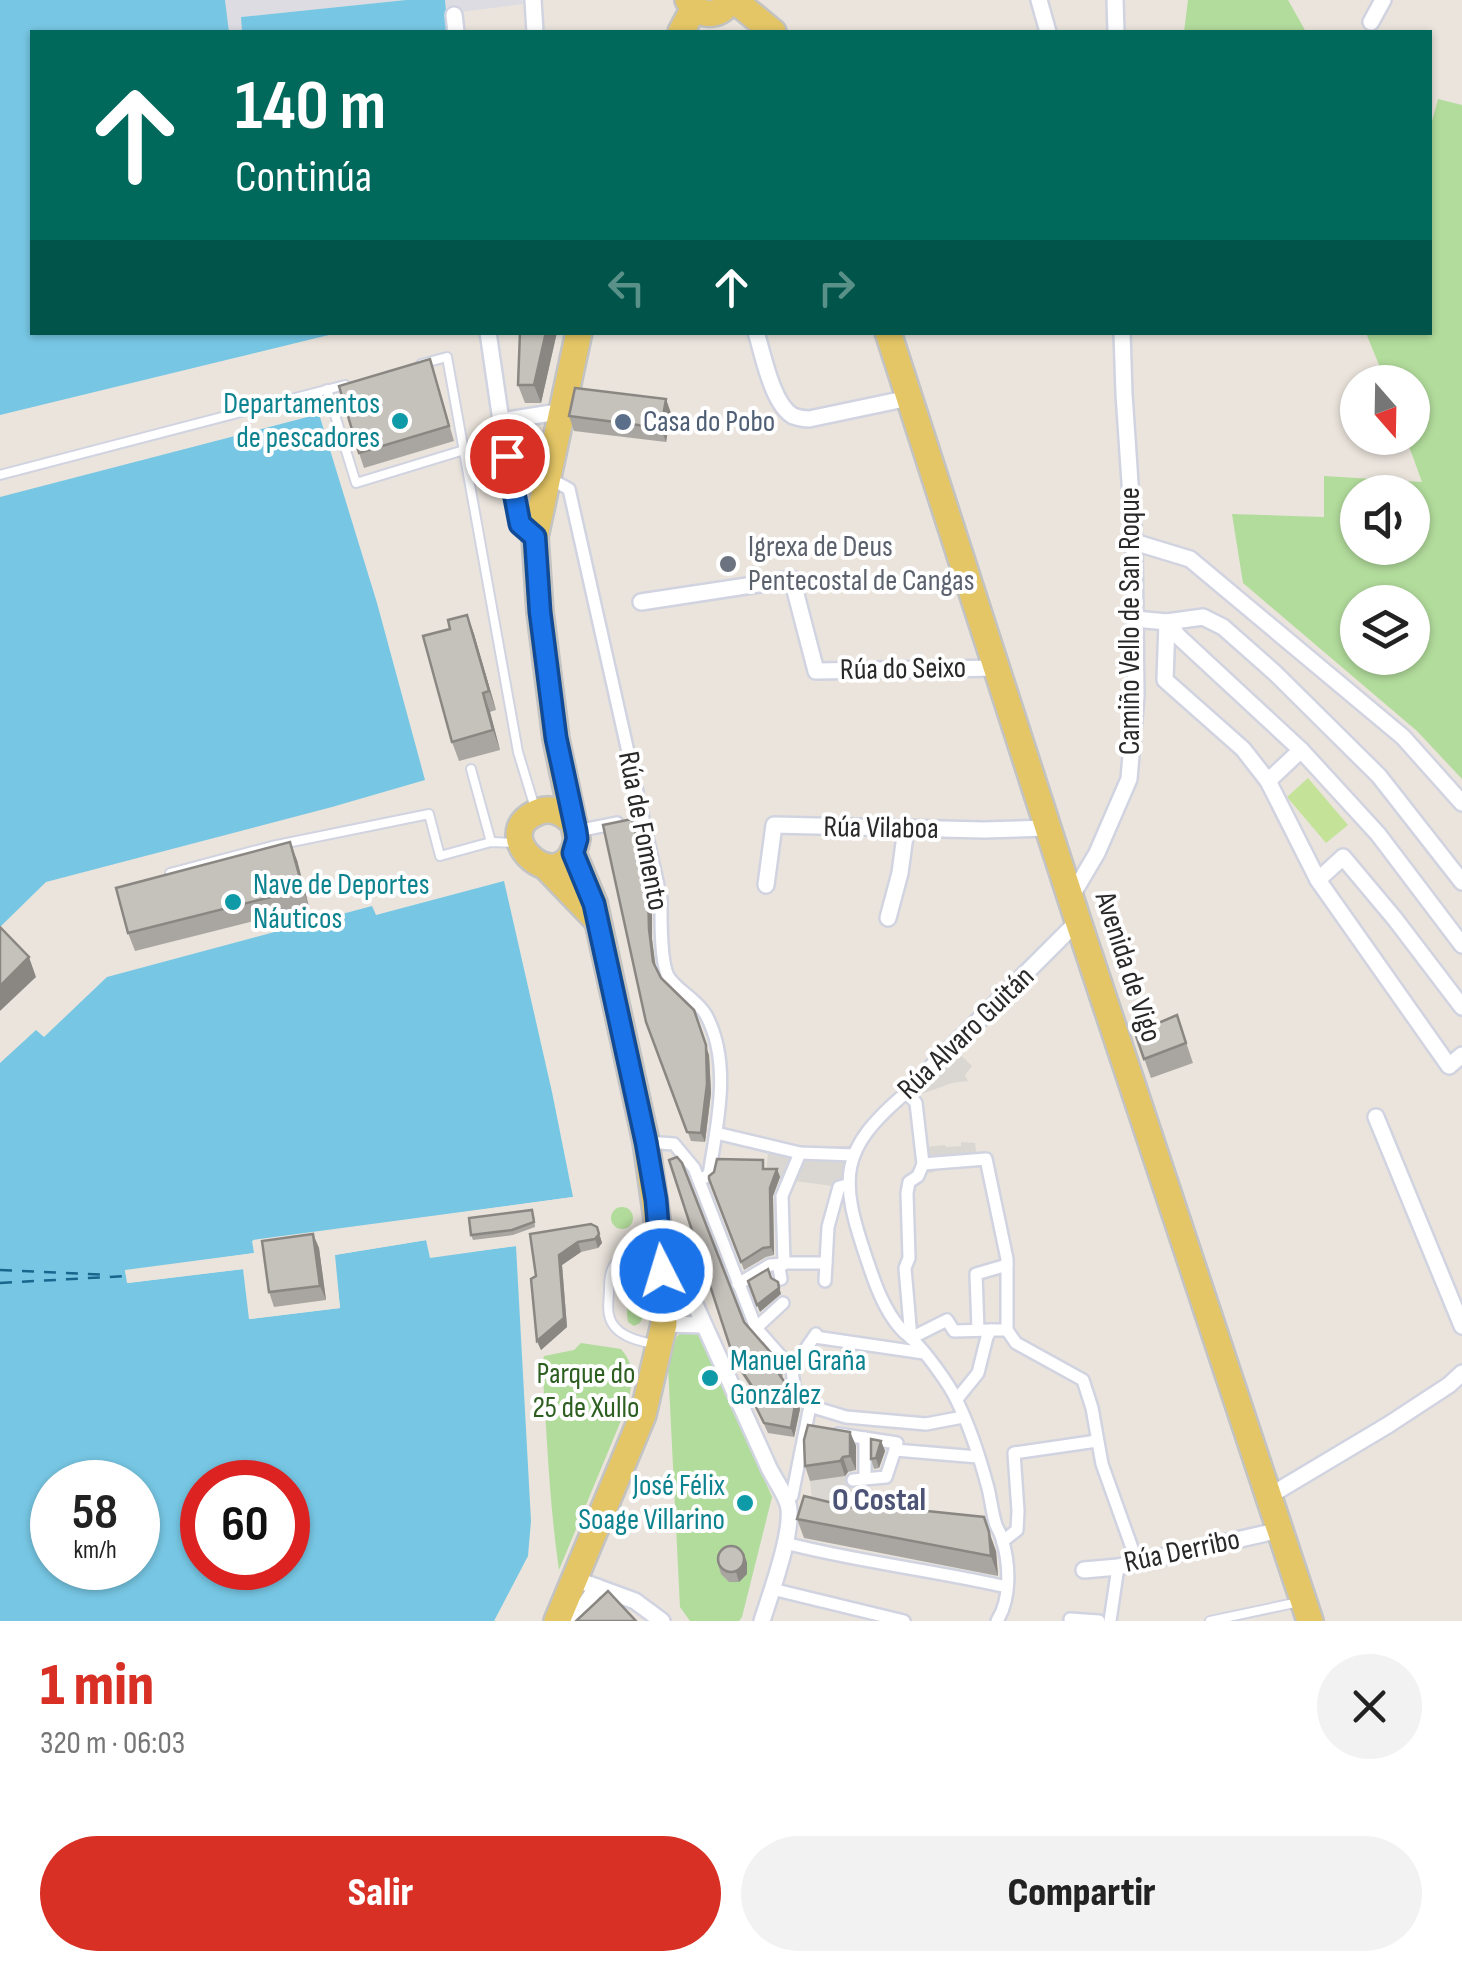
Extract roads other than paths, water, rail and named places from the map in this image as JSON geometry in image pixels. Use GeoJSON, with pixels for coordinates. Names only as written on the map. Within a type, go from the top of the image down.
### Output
{"type":"FeatureCollection","features":[{"type":"Feature","properties":{"kind":"main road"},"geometry":{"type":"LineString","coordinates":[[682,30],[691,4],[715,14],[732,0],[771,30]]}},
{"type":"Feature","properties":{"kind":"main road"},"geometry":{"type":"LineString","coordinates":[[545,866],[566,861],[574,836],[556,738],[535,537],[578,335]]}},
{"type":"Feature","properties":{"kind":"main road","name":"Avenida de Vigo"},"geometry":{"type":"LineString","coordinates":[[889,335],[1307,1611]]}},
{"type":"Feature","properties":{"kind":"main road"},"geometry":{"type":"LineString","coordinates":[[556,738],[550,795],[540,811],[525,822],[520,844],[529,858],[545,866],[597,921]]}},
{"type":"Feature","properties":{"kind":"main road"},"geometry":{"type":"LineString","coordinates":[[540,811],[565,814],[594,904],[646,1142],[659,1237],[662,1334],[643,1415],[586,1583],[560,1621]]}},
{"type":"Feature","properties":{"kind":"street"},"geometry":{"type":"LineString","coordinates":[[533,0],[535,30]]}},
{"type":"Feature","properties":{"kind":"street"},"geometry":{"type":"LineString","coordinates":[[1039,0],[1047,30]]}},
{"type":"Feature","properties":{"kind":"street"},"geometry":{"type":"LineString","coordinates":[[1116,0],[1116,30]]}},
{"type":"Feature","properties":{"kind":"street"},"geometry":{"type":"LineString","coordinates":[[1371,22],[1383,0]]}},
{"type":"Feature","properties":{"kind":"street"},"geometry":{"type":"LineString","coordinates":[[454,15],[456,30]]}},
{"type":"Feature","properties":{"kind":"street"},"geometry":{"type":"LineString","coordinates":[[488,335],[520,524],[535,537]]}},
{"type":"Feature","properties":{"kind":"street"},"geometry":{"type":"LineString","coordinates":[[757,335],[774,388],[794,417],[809,419],[909,398]]}},
{"type":"Feature","properties":{"kind":"street","name":"Camiño Vello de San Roque"},"geometry":{"type":"LineString","coordinates":[[1074,909],[1130,779],[1136,696],[1134,542],[1122,335]]}},
{"type":"Feature","properties":{"kind":"street"},"geometry":{"type":"LineString","coordinates":[[500,421],[564,410]]}},
{"type":"Feature","properties":{"kind":"street","name":"Rúa de Fomento"},"geometry":{"type":"LineString","coordinates":[[548,477],[569,489],[660,899],[668,976],[706,1015],[720,1065],[716,1133],[708,1174],[699,1180]]}},
{"type":"Feature","properties":{"kind":"street"},"geometry":{"type":"LineString","coordinates":[[1134,542],[1190,559],[1404,738],[1462,803]]}},
{"type":"Feature","properties":{"kind":"street","name":"Rúa do Seixo"},"geometry":{"type":"LineString","coordinates":[[642,602],[792,579],[816,670],[997,668]]}},
{"type":"Feature","properties":{"kind":"street"},"geometry":{"type":"LineString","coordinates":[[1135,620],[1167,622],[1202,617],[1223,627],[1379,776],[1462,882]]}},
{"type":"Feature","properties":{"kind":"street"},"geometry":{"type":"LineString","coordinates":[[1167,622],[1301,750],[1378,834],[1462,945]]}},
{"type":"Feature","properties":{"kind":"street"},"geometry":{"type":"LineString","coordinates":[[1167,622],[1165,680],[1243,749],[1268,781],[1318,880],[1449,1066],[1462,1055]]}},
{"type":"Feature","properties":{"kind":"street"},"geometry":{"type":"LineString","coordinates":[[1268,781],[1301,750]]}},
{"type":"Feature","properties":{"kind":"street"},"geometry":{"type":"LineString","coordinates":[[574,836],[642,818]]}},
{"type":"Feature","properties":{"kind":"street","name":"Rúa Vilaboa"},"geometry":{"type":"LineString","coordinates":[[766,885],[774,826],[1048,828]]}},
{"type":"Feature","properties":{"kind":"street"},"geometry":{"type":"LineString","coordinates":[[888,918],[906,828]]}},
{"type":"Feature","properties":{"kind":"street"},"geometry":{"type":"LineString","coordinates":[[1318,880],[1344,857],[1462,1007]]}},
{"type":"Feature","properties":{"kind":"street","name":"Rúa Alvaro Guitán"},"geometry":{"type":"LineString","coordinates":[[856,1151],[875,1120],[907,1092],[1074,909]]}},
{"type":"Feature","properties":{"kind":"street"},"geometry":{"type":"LineString","coordinates":[[907,1092],[916,1103],[923,1164],[907,1193],[905,1268],[912,1338]]}},
{"type":"Feature","properties":{"kind":"street"},"geometry":{"type":"LineString","coordinates":[[1376,1118],[1462,1326]]}},
{"type":"Feature","properties":{"kind":"street"},"geometry":{"type":"LineString","coordinates":[[716,1133],[800,1153],[856,1151],[848,1186],[857,1232],[877,1289],[902,1331],[912,1338],[957,1399],[986,1483],[1003,1541],[1008,1586],[997,1621]]}},
{"type":"Feature","properties":{"kind":"street"},"geometry":{"type":"LineString","coordinates":[[646,1142],[674,1144],[694,1168],[756,1328],[792,1369],[794,1387],[810,1406],[846,1417],[926,1424],[963,1417]]}},
{"type":"Feature","properties":{"kind":"street"},"geometry":{"type":"LineString","coordinates":[[781,1279],[782,1196],[800,1153]]}},
{"type":"Feature","properties":{"kind":"street"},"geometry":{"type":"LineString","coordinates":[[923,1164],[986,1159],[1007,1265],[1008,1330],[1016,1343],[1083,1380],[1102,1464],[1137,1562]]}},
{"type":"Feature","properties":{"kind":"street"},"geometry":{"type":"LineString","coordinates":[[825,1281],[834,1199],[839,1186],[848,1186]]}},
{"type":"Feature","properties":{"kind":"street"},"geometry":{"type":"LineString","coordinates":[[659,1237],[680,1268],[769,1468],[788,1495],[810,1505]]}},
{"type":"Feature","properties":{"kind":"street"},"geometry":{"type":"LineString","coordinates":[[738,1284],[770,1265],[826,1262]]}},
{"type":"Feature","properties":{"kind":"street"},"geometry":{"type":"LineString","coordinates":[[957,1399],[978,1372],[987,1338],[976,1274],[1007,1265]]}},
{"type":"Feature","properties":{"kind":"street"},"geometry":{"type":"LineString","coordinates":[[756,1328],[783,1303]]}},
{"type":"Feature","properties":{"kind":"street"},"geometry":{"type":"LineString","coordinates":[[912,1338],[947,1320],[954,1331],[1008,1330]]}},
{"type":"Feature","properties":{"kind":"street"},"geometry":{"type":"LineString","coordinates":[[662,1334],[703,1325]]}},
{"type":"Feature","properties":{"kind":"street"},"geometry":{"type":"LineString","coordinates":[[792,1369],[816,1336],[924,1353]]}},
{"type":"Feature","properties":{"kind":"street"},"geometry":{"type":"LineString","coordinates":[[1269,1496],[1388,1424],[1462,1373]]}},
{"type":"Feature","properties":{"kind":"street"},"geometry":{"type":"LineString","coordinates":[[762,1621],[785,1542],[790,1516],[788,1495],[810,1406]]}},
{"type":"Feature","properties":{"kind":"street"},"geometry":{"type":"LineString","coordinates":[[865,1438],[859,1480],[886,1477],[906,1422]]}},
{"type":"Feature","properties":{"kind":"street"},"geometry":{"type":"LineString","coordinates":[[805,1429],[897,1442],[898,1450]]}},
{"type":"Feature","properties":{"kind":"street"},"geometry":{"type":"LineString","coordinates":[[1003,1541],[1016,1530],[1014,1453],[1097,1441]]}},
{"type":"Feature","properties":{"kind":"street"},"geometry":{"type":"LineString","coordinates":[[898,1450],[978,1457]]}},
{"type":"Feature","properties":{"kind":"street"},"geometry":{"type":"LineString","coordinates":[[980,1525],[997,1527]]}},
{"type":"Feature","properties":{"kind":"street","name":"Rúa Derribo"},"geometry":{"type":"LineString","coordinates":[[1084,1570],[1280,1530]]}},
{"type":"Feature","properties":{"kind":"street"},"geometry":{"type":"LineString","coordinates":[[785,1542],[834,1556],[1008,1586]]}},
{"type":"Feature","properties":{"kind":"street"},"geometry":{"type":"LineString","coordinates":[[1110,1621],[1118,1566]]}},
{"type":"Feature","properties":{"kind":"street"},"geometry":{"type":"LineString","coordinates":[[586,1583],[635,1601],[662,1621]]}},
{"type":"Feature","properties":{"kind":"street"},"geometry":{"type":"LineString","coordinates":[[772,1589],[904,1621]]}},
{"type":"Feature","properties":{"kind":"street"},"geometry":{"type":"LineString","coordinates":[[1077,1620],[1099,1621]]}},
{"type":"Feature","properties":{"kind":"lane"},"geometry":{"type":"LineString","coordinates":[[412,366],[447,358],[518,755],[540,811]]}},
{"type":"Feature","properties":{"kind":"lane"},"geometry":{"type":"LineString","coordinates":[[0,475],[361,380]]}},
{"type":"Feature","properties":{"kind":"lane"},"geometry":{"type":"LineString","coordinates":[[327,390],[356,483],[464,450]]}},
{"type":"Feature","properties":{"kind":"lane"},"geometry":{"type":"LineString","coordinates":[[472,770],[491,842]]}},
{"type":"Feature","properties":{"kind":"lane"},"geometry":{"type":"LineString","coordinates":[[170,873],[272,846],[429,814],[440,856],[491,842],[520,844]]}},
{"type":"Feature","properties":{"kind":"lane"},"geometry":{"type":"LineString","coordinates":[[659,1237],[623,1254],[609,1271],[609,1315],[614,1326],[640,1342],[662,1334]]}},
{"type":"Feature","properties":{"kind":"lane"},"geometry":{"type":"LineString","coordinates":[[1210,1621],[1307,1611]]}},
{"type":"Feature","properties":{"kind":"water"},"geometry":{"type":"Polygon","coordinates":[[[0,0],[225,0],[229,30],[30,30],[30,335],[329,335],[0,415],[0,0]]]}},
{"type":"Feature","properties":{"kind":"water"},"geometry":{"type":"Polygon","coordinates":[[[406,0],[445,0],[448,30],[242,30],[241,17],[406,0]]]}},
{"type":"Feature","properties":{"kind":"water"},"geometry":{"type":"Polygon","coordinates":[[[319,414],[377,603],[425,780],[46,882],[0,927],[0,497],[319,414]]]}},
{"type":"Feature","properties":{"kind":"water"},"geometry":{"type":"Polygon","coordinates":[[[504,881],[573,1197],[253,1240],[255,1253],[125,1271],[128,1283],[244,1269],[250,1319],[340,1308],[334,1255],[427,1240],[431,1257],[516,1246],[531,1521],[528,1556],[494,1621],[0,1621],[0,1063],[36,1030],[44,1037],[107,977],[372,906],[376,915],[504,881]]]}},
{"type":"Feature","properties":{"kind":"place","name":"Departamentos de pescadores"},"geometry":{"type":"Point","coordinates":[400,421]}},
{"type":"Feature","properties":{"kind":"place","name":"Casa do Pobo"},"geometry":{"type":"Point","coordinates":[623,422]}},
{"type":"Feature","properties":{"kind":"place","name":"Igrexa de Deus Pentecostal de Cangas"},"geometry":{"type":"Point","coordinates":[728,564]}},
{"type":"Feature","properties":{"kind":"place","name":"Nave de Deportes Náuticos"},"geometry":{"type":"Point","coordinates":[233,902]}},
{"type":"Feature","properties":{"kind":"place","name":"Manuel Graña González"},"geometry":{"type":"Point","coordinates":[710,1378]}},
{"type":"Feature","properties":{"kind":"place","name":"José Félix Soage Villarino"},"geometry":{"type":"Point","coordinates":[745,1503]}},
{"type":"Feature","properties":{"kind":"district","name":"O Costal"},"geometry":{"type":"Point","coordinates":[879,1500]}},
{"type":"Feature","properties":{"kind":"park label","name":"Parque do 25 de Xullo"},"geometry":{"type":"Point","coordinates":[586,1391]}}]}
